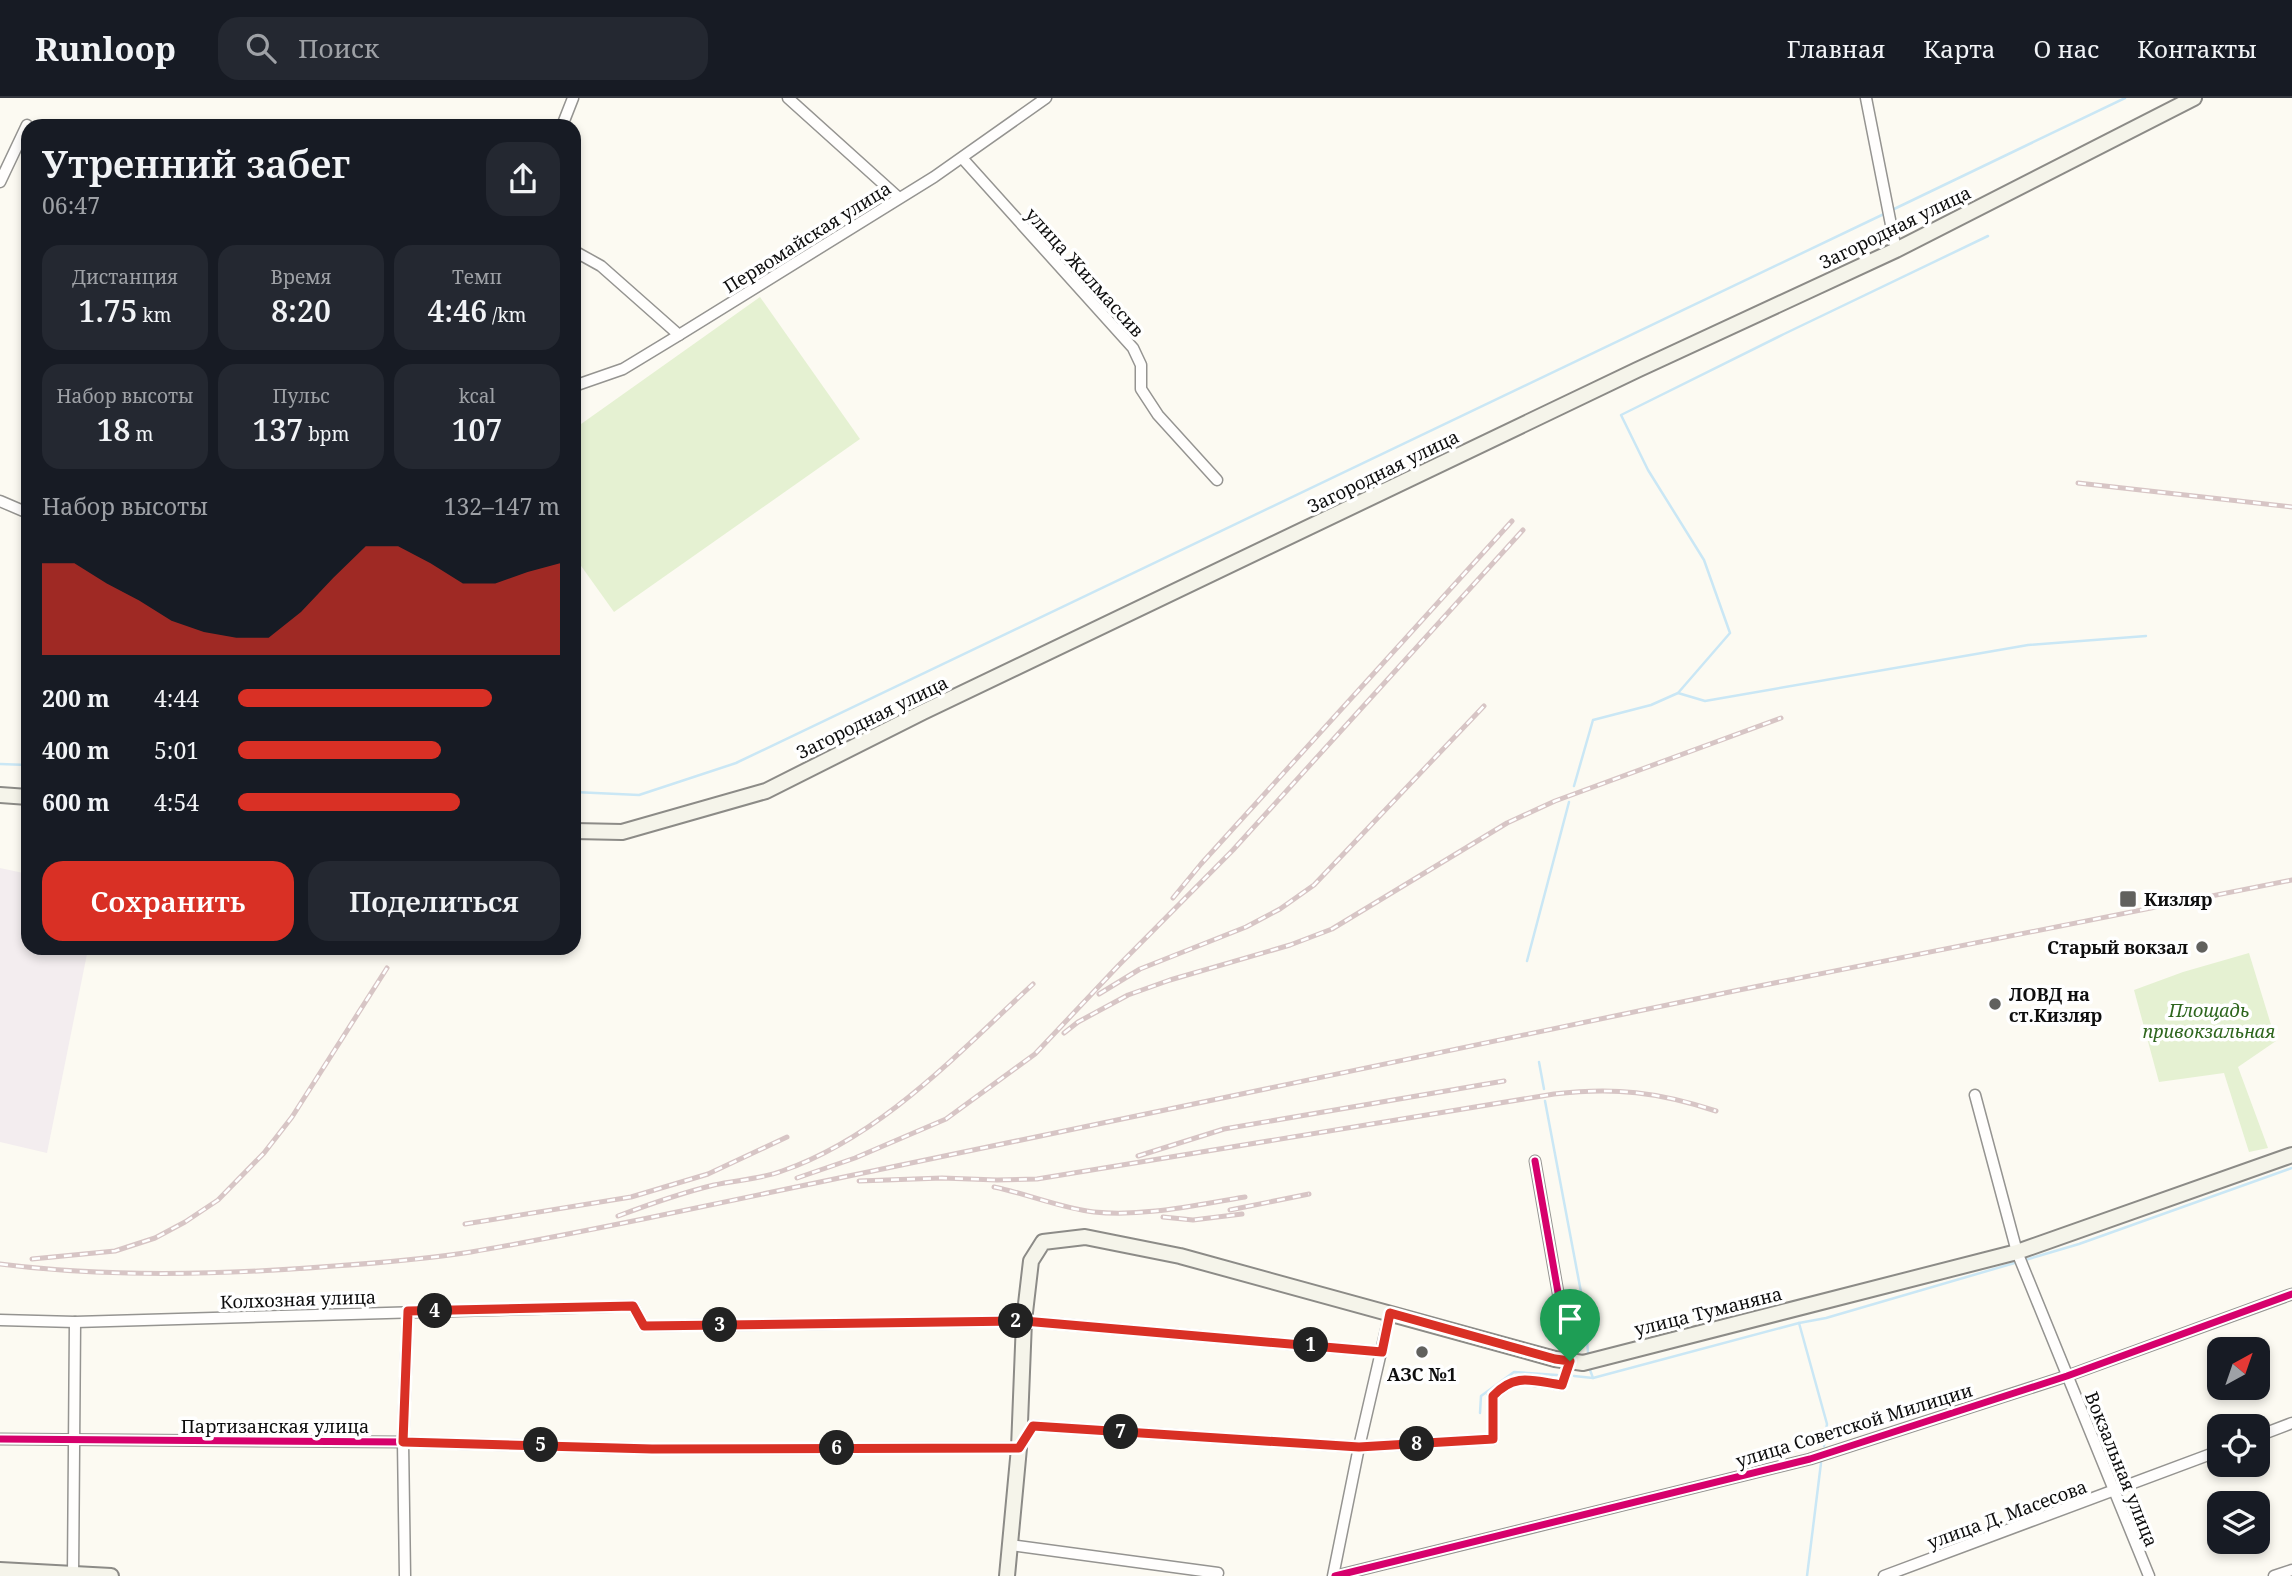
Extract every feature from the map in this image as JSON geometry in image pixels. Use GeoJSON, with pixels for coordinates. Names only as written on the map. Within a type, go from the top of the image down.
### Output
{"type":"FeatureCollection","features":[{"type":"Feature","properties":{"kind":"main road","name":"Загородная улица"},"geometry":{"type":"LineString","coordinates":[[581,831],[622,832],[766,791],[923,712],[1637,370],[1896,250],[2174,103],[2194,98]]}},
{"type":"Feature","properties":{"kind":"main road"},"geometry":{"type":"LineString","coordinates":[[0,795],[21,796]]}},
{"type":"Feature","properties":{"kind":"main road","name":"улица Туманяна"},"geometry":{"type":"LineString","coordinates":[[1024,1321],[1031,1261],[1043,1242],[1085,1237],[1153,1250],[1555,1359],[1583,1363],[2017,1252],[2292,1155]]}},
{"type":"Feature","properties":{"kind":"main road"},"geometry":{"type":"LineString","coordinates":[[1007,1576],[1019,1448],[1024,1321]]}},
{"type":"Feature","properties":{"kind":"main road"},"geometry":{"type":"LineString","coordinates":[[0,1570],[111,1576]]}},
{"type":"Feature","properties":{"kind":"street"},"geometry":{"type":"LineString","coordinates":[[565,119],[573,98]]}},
{"type":"Feature","properties":{"kind":"street"},"geometry":{"type":"LineString","coordinates":[[788,98],[899,198]]}},
{"type":"Feature","properties":{"kind":"street","name":"Первомайская улица"},"geometry":{"type":"LineString","coordinates":[[581,384],[623,369],[679,335],[963,159],[1046,98]]}},
{"type":"Feature","properties":{"kind":"street"},"geometry":{"type":"LineString","coordinates":[[1866,98],[1896,250]]}},
{"type":"Feature","properties":{"kind":"street"},"geometry":{"type":"LineString","coordinates":[[0,182],[21,138]]}},
{"type":"Feature","properties":{"kind":"street","name":"улица Жилмассив"},"geometry":{"type":"LineString","coordinates":[[963,159],[1133,348],[1141,365],[1140,389],[1158,415],[1217,480]]}},
{"type":"Feature","properties":{"kind":"street"},"geometry":{"type":"LineString","coordinates":[[581,255],[601,266],[679,335]]}},
{"type":"Feature","properties":{"kind":"street"},"geometry":{"type":"LineString","coordinates":[[0,501],[21,510]]}},
{"type":"Feature","properties":{"kind":"street","name":"Вокзальная улица"},"geometry":{"type":"LineString","coordinates":[[1975,1095],[2017,1252],[2149,1576]]}},
{"type":"Feature","properties":{"kind":"street"},"geometry":{"type":"LineString","coordinates":[[1019,1448],[1033,1426],[1359,1447],[1493,1439],[1493,1396],[1503,1385],[1516,1379],[1562,1385],[1570,1361],[1535,1161]]}},
{"type":"Feature","properties":{"kind":"street","name":"улица Советской Милиции"},"geometry":{"type":"LineString","coordinates":[[1334,1576],[1810,1459],[2067,1376],[2292,1294]]}},
{"type":"Feature","properties":{"kind":"street","name":"Колхозная улица"},"geometry":{"type":"LineString","coordinates":[[0,1320],[75,1322],[633,1306],[644,1326],[1024,1321],[1382,1352]]}},
{"type":"Feature","properties":{"kind":"street"},"geometry":{"type":"LineString","coordinates":[[405,1576],[403,1442],[408,1311]]}},
{"type":"Feature","properties":{"kind":"street"},"geometry":{"type":"LineString","coordinates":[[1334,1576],[1359,1447],[1390,1313]]}},
{"type":"Feature","properties":{"kind":"street"},"geometry":{"type":"LineString","coordinates":[[73,1576],[75,1322]]}},
{"type":"Feature","properties":{"kind":"street"},"geometry":{"type":"LineString","coordinates":[[2270,1431],[2292,1423]]}},
{"type":"Feature","properties":{"kind":"street","name":"Партизанская улица"},"geometry":{"type":"LineString","coordinates":[[0,1439],[403,1442],[652,1449],[1019,1448]]}},
{"type":"Feature","properties":{"kind":"street","name":"улица Д. Масесова"},"geometry":{"type":"LineString","coordinates":[[1884,1576],[2207,1456]]}},
{"type":"Feature","properties":{"kind":"street"},"geometry":{"type":"LineString","coordinates":[[1010,1545],[1218,1573]]}},
{"type":"Feature","properties":{"kind":"street"},"geometry":{"type":"LineString","coordinates":[[2274,1576],[2292,1570]]}},
{"type":"Feature","properties":{"kind":"shaded area"},"geometry":{"type":"Polygon","coordinates":[[[0,868],[21,872],[21,955],[87,955],[47,1153],[0,1142],[0,868]]]}},
{"type":"Feature","properties":{"kind":"green space"},"geometry":{"type":"Polygon","coordinates":[[[760,297],[860,439],[614,612],[581,566],[581,424],[760,297]]]}},
{"type":"Feature","properties":{"kind":"green space","name":"Площадь привокзальная"},"geometry":{"type":"Polygon","coordinates":[[[2249,953],[2276,1041],[2238,1067],[2268,1148],[2249,1152],[2224,1073],[2159,1082],[2134,990],[2183,972],[2249,953]]]}},
{"type":"Feature","properties":{"kind":"waterway"},"geometry":{"type":"LineString","coordinates":[[1892,210],[2125,98]]}},
{"type":"Feature","properties":{"kind":"waterway"},"geometry":{"type":"LineString","coordinates":[[581,792],[639,795],[736,763],[1886,213]]}},
{"type":"Feature","properties":{"kind":"waterway"},"geometry":{"type":"LineString","coordinates":[[1574,786],[1593,720],[1651,705],[1678,693],[1730,633],[1704,560],[1648,470],[1621,415],[1988,236]]}},
{"type":"Feature","properties":{"kind":"waterway"},"geometry":{"type":"LineString","coordinates":[[1678,693],[1705,701],[2028,645],[2146,636]]}},
{"type":"Feature","properties":{"kind":"waterway"},"geometry":{"type":"LineString","coordinates":[[0,764],[21,765]]}},
{"type":"Feature","properties":{"kind":"waterway"},"geometry":{"type":"LineString","coordinates":[[1527,961],[1569,802]]}},
{"type":"Feature","properties":{"kind":"waterway"},"geometry":{"type":"LineString","coordinates":[[1539,1062],[1544,1089]]}},
{"type":"Feature","properties":{"kind":"waterway"},"geometry":{"type":"LineString","coordinates":[[1545,1101],[1584,1308],[1588,1352]]}},
{"type":"Feature","properties":{"kind":"waterway"},"geometry":{"type":"LineString","coordinates":[[2025,1260],[2079,1244],[2292,1168]]}},
{"type":"Feature","properties":{"kind":"waterway"},"geometry":{"type":"LineString","coordinates":[[1799,1323],[1826,1318],[2018,1262]]}},
{"type":"Feature","properties":{"kind":"waterway"},"geometry":{"type":"LineString","coordinates":[[1590,1370],[1593,1378],[1799,1323],[1827,1424],[1824,1446]]}},
{"type":"Feature","properties":{"kind":"waterway"},"geometry":{"type":"LineString","coordinates":[[1480,1413],[1481,1396],[1514,1372],[1557,1375]]}},
{"type":"Feature","properties":{"kind":"waterway"},"geometry":{"type":"LineString","coordinates":[[1574,1376],[1593,1378]]}},
{"type":"Feature","properties":{"kind":"waterway"},"geometry":{"type":"LineString","coordinates":[[1807,1576],[1821,1463]]}},
{"type":"Feature","properties":{"kind":"railway"},"geometry":{"type":"LineString","coordinates":[[2078,483],[2292,507]]}},
{"type":"Feature","properties":{"kind":"railway"},"geometry":{"type":"LineString","coordinates":[[1173,898],[1512,521]]}},
{"type":"Feature","properties":{"kind":"railway"},"geometry":{"type":"LineString","coordinates":[[797,1178],[855,1158],[946,1119],[1035,1054],[1233,850],[1523,530]]}},
{"type":"Feature","properties":{"kind":"railway"},"geometry":{"type":"LineString","coordinates":[[1099,994],[1140,969],[1246,927],[1280,909],[1314,885],[1484,706]]}},
{"type":"Feature","properties":{"kind":"railway"},"geometry":{"type":"LineString","coordinates":[[1064,1033],[1078,1022],[1128,995],[1290,945],[1332,929],[1507,823],[1555,801],[1781,718]]}},
{"type":"Feature","properties":{"kind":"railway"},"geometry":{"type":"LineString","coordinates":[[0,1264],[125,1273],[209,1273],[368,1264],[471,1252],[648,1218],[1739,990],[2292,880]]}},
{"type":"Feature","properties":{"kind":"railway"},"geometry":{"type":"LineString","coordinates":[[32,1259],[115,1251],[155,1238],[218,1200],[264,1153],[292,1117],[387,968]]}},
{"type":"Feature","properties":{"kind":"railway"},"geometry":{"type":"LineString","coordinates":[[618,1216],[702,1188],[782,1171],[853,1137],[917,1091],[1033,984]]}},
{"type":"Feature","properties":{"kind":"railway"},"geometry":{"type":"LineString","coordinates":[[1138,1156],[1224,1129],[1504,1081]]}},
{"type":"Feature","properties":{"kind":"railway"},"geometry":{"type":"LineString","coordinates":[[859,1181],[1037,1179],[1576,1092],[1617,1091],[1655,1095],[1716,1111]]}},
{"type":"Feature","properties":{"kind":"railway"},"geometry":{"type":"LineString","coordinates":[[465,1224],[631,1197],[708,1174],[787,1137]]}},
{"type":"Feature","properties":{"kind":"railway"},"geometry":{"type":"LineString","coordinates":[[994,1187],[1069,1207],[1113,1213],[1170,1209],[1245,1197]]}},
{"type":"Feature","properties":{"kind":"railway"},"geometry":{"type":"LineString","coordinates":[[1230,1210],[1309,1194]]}},
{"type":"Feature","properties":{"kind":"railway"},"geometry":{"type":"LineString","coordinates":[[1163,1217],[1193,1220],[1242,1214]]}},
{"type":"Feature","properties":{"kind":"cycle path"},"geometry":{"type":"LineString","coordinates":[[0,1439],[403,1442],[652,1449],[1019,1448],[1033,1426],[1359,1447],[1493,1439],[1493,1396],[1501,1388],[1517,1381],[1533,1380],[1562,1385],[1570,1361],[1535,1161]]}},
{"type":"Feature","properties":{"kind":"cycle path"},"geometry":{"type":"LineString","coordinates":[[1335,1576],[1810,1459],[2067,1376],[2292,1294]]}},
{"type":"Feature","properties":{"kind":"place","name":"Кизляр"},"geometry":{"type":"Point","coordinates":[2128,899]}},
{"type":"Feature","properties":{"kind":"place","name":"Старый вокзал"},"geometry":{"type":"Point","coordinates":[2202,947]}},
{"type":"Feature","properties":{"kind":"place","name":"ЛОВД на ст.Кизляр"},"geometry":{"type":"Point","coordinates":[1995,1004]}},
{"type":"Feature","properties":{"kind":"place","name":"АЗС №1"},"geometry":{"type":"Point","coordinates":[1422,1352]}},
{"type":"Feature","properties":{"kind":"route"},"geometry":{"type":"LineString","coordinates":[[633,1306],[644,1326],[1024,1321],[1382,1352],[1390,1313],[1570,1361],[1562,1385],[1516,1379],[1503,1385],[1493,1396],[1493,1439],[1359,1447],[1033,1426],[1019,1448],[652,1449],[403,1442],[408,1311],[633,1306]]}}]}
